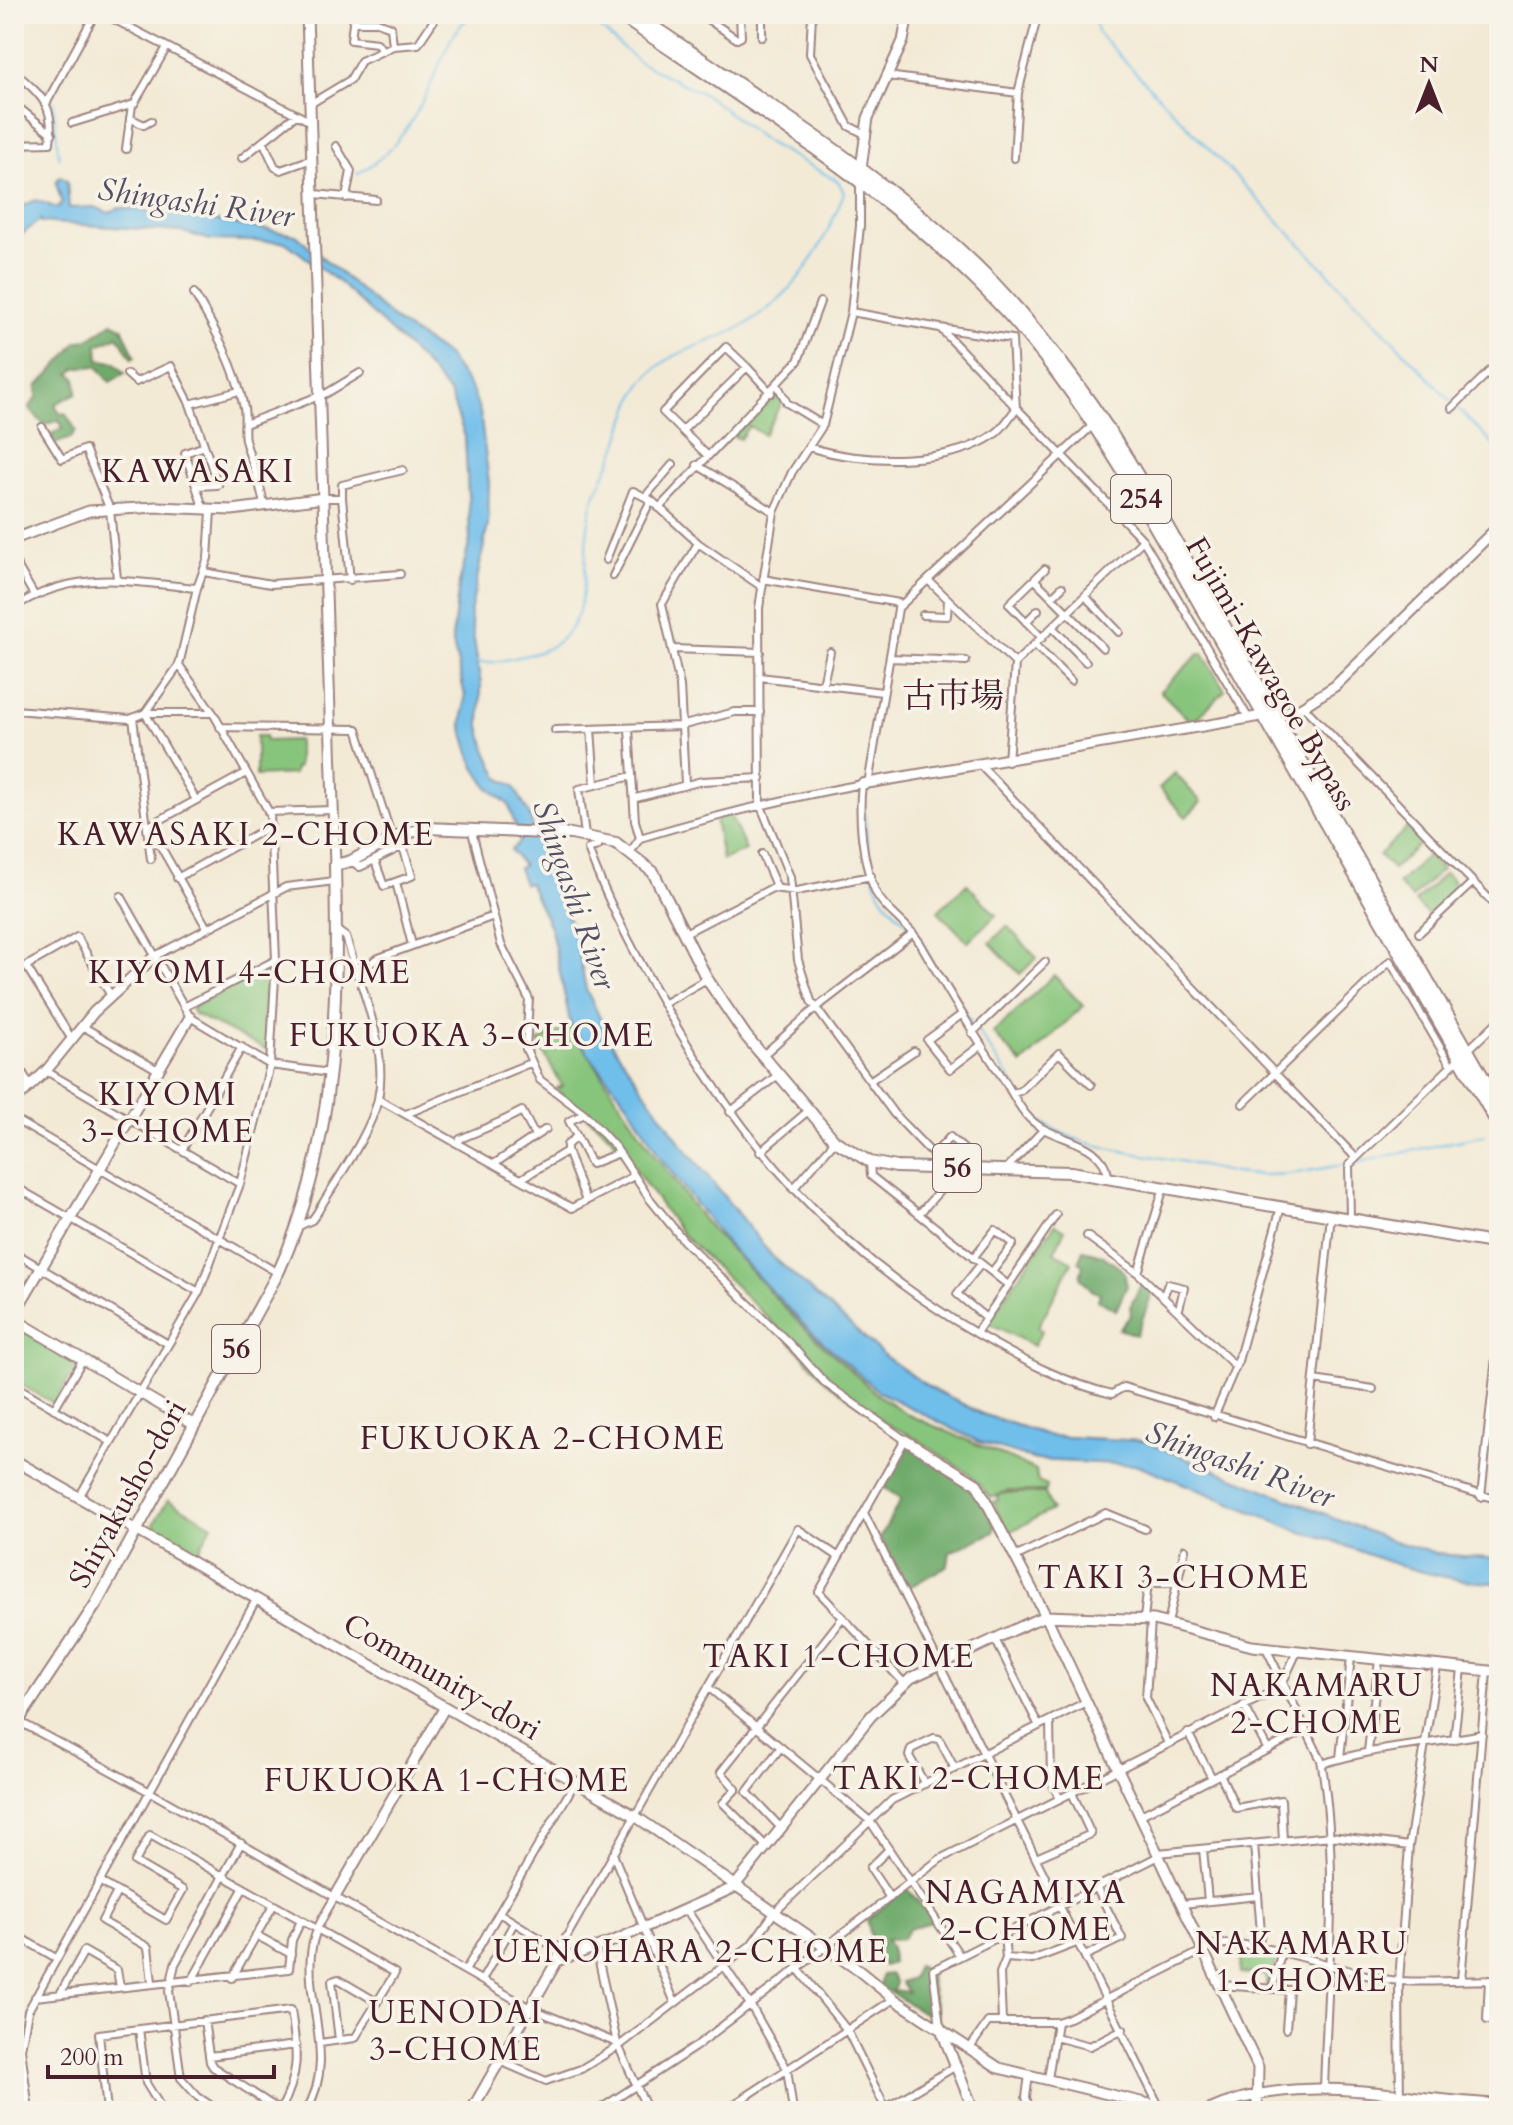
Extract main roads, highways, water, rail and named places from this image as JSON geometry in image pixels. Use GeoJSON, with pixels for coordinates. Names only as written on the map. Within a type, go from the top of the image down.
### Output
{"type":"FeatureCollection","features":[{"type":"Feature","properties":{"kind":"highway","name":"Fujimi-Kawagoe Bypass"},"geometry":{"type":"LineString","coordinates":[[619,14],[913,211],[970,261],[1029,322],[1071,374],[1125,454],[1499,1125]]}},
{"type":"Feature","properties":{"kind":"highway","name":"Fujimi-Kawagoe Bypass"},"geometry":{"type":"LineString","coordinates":[[634,14],[860,177],[1000,305],[1048,361],[1094,424],[1271,716]]}},
{"type":"Feature","properties":{"kind":"highway","name":"Fujimi-Kawagoe Bypass"},"geometry":{"type":"LineString","coordinates":[[1459,1058],[1499,1106]]}},
{"type":"Feature","properties":{"kind":"main road","name":"Shiyakusho-dori"},"geometry":{"type":"LineString","coordinates":[[16,1724],[96,1604],[278,1273],[297,1227],[319,1142],[330,1073],[335,1030],[335,865],[351,861],[392,838],[426,828],[472,828],[585,835],[601,838],[631,851],[653,872],[725,1009],[835,1141],[870,1162],[896,1167],[1007,1168],[1109,1178],[1499,1244]]}},
{"type":"Feature","properties":{"kind":"water"},"geometry":{"type":"Polygon","coordinates":[[[60,176],[67,181],[69,208],[95,207],[109,213],[118,208],[174,213],[296,235],[400,324],[447,355],[472,390],[480,412],[489,482],[488,525],[470,614],[481,685],[480,726],[486,749],[499,778],[514,786],[530,816],[536,842],[574,931],[586,989],[613,1045],[680,1142],[772,1256],[886,1357],[929,1387],[982,1414],[1050,1436],[1144,1441],[1387,1539],[1437,1554],[1499,1559],[1499,1583],[1447,1578],[1397,1565],[1304,1533],[1138,1465],[1036,1460],[979,1442],[879,1392],[804,1325],[727,1244],[662,1160],[627,1102],[591,1058],[570,1022],[551,929],[529,883],[524,884],[518,868],[523,866],[511,850],[520,841],[509,805],[487,786],[474,766],[462,727],[465,696],[452,639],[459,584],[470,540],[465,437],[450,394],[421,360],[340,283],[285,242],[211,240],[182,232],[41,222],[41,219],[14,241],[17,208],[36,200],[57,208],[62,203],[56,183],[60,176]]]}},
{"type":"Feature","properties":{"kind":"waterway"},"geometry":{"type":"LineString","coordinates":[[357,174],[384,155],[404,133],[420,107],[453,35],[473,14]]}},
{"type":"Feature","properties":{"kind":"waterway"},"geometry":{"type":"LineString","coordinates":[[475,662],[523,656],[549,647],[566,634],[577,616],[582,596],[593,502],[638,390],[648,376],[672,357],[745,325],[779,299],[806,268],[827,232],[844,193],[838,181],[768,143],[707,96],[639,62],[584,14]]}},
{"type":"Feature","properties":{"kind":"waterway"},"geometry":{"type":"LineString","coordinates":[[1094,14],[1097,32],[1499,451]]}},
{"type":"Feature","properties":{"kind":"waterway"},"geometry":{"type":"LineString","coordinates":[[14,63],[48,94]]}},
{"type":"Feature","properties":{"kind":"waterway"},"geometry":{"type":"LineString","coordinates":[[53,101],[59,158]]}},
{"type":"Feature","properties":{"kind":"waterway"},"geometry":{"type":"LineString","coordinates":[[342,181],[346,179]]}},
{"type":"Feature","properties":{"kind":"waterway"},"geometry":{"type":"LineString","coordinates":[[864,812],[876,884],[887,903],[918,935],[928,951]]}},
{"type":"Feature","properties":{"kind":"waterway"},"geometry":{"type":"LineString","coordinates":[[944,976],[956,999]]}},
{"type":"Feature","properties":{"kind":"waterway"},"geometry":{"type":"LineString","coordinates":[[964,1011],[1016,1088]]}},
{"type":"Feature","properties":{"kind":"waterway"},"geometry":{"type":"LineString","coordinates":[[1018,1094],[1030,1111],[1047,1125],[1068,1136],[1116,1150],[1252,1175],[1285,1174],[1349,1164]]}},
{"type":"Feature","properties":{"kind":"waterway"},"geometry":{"type":"LineString","coordinates":[[1355,1163],[1485,1135]]}},
{"type":"Feature","properties":{"kind":"district","name":"KAWASAKI"},"geometry":{"type":"Point","coordinates":[198,472]}},
{"type":"Feature","properties":{"kind":"district","name":"古市場"},"geometry":{"type":"Point","coordinates":[953,696]}},
{"type":"Feature","properties":{"kind":"district","name":"KAWASAKI 2-CHOME"},"geometry":{"type":"Point","coordinates":[246,835]}},
{"type":"Feature","properties":{"kind":"district","name":"KIYOMI 4-CHOME"},"geometry":{"type":"Point","coordinates":[250,973]}},
{"type":"Feature","properties":{"kind":"district","name":"FUKUOKA 3-CHOME"},"geometry":{"type":"Point","coordinates":[472,1036]}},
{"type":"Feature","properties":{"kind":"district","name":"KIYOMI 3-CHOME"},"geometry":{"type":"Point","coordinates":[168,1114]}},
{"type":"Feature","properties":{"kind":"district","name":"FUKUOKA 2-CHOME"},"geometry":{"type":"Point","coordinates":[543,1439]}},
{"type":"Feature","properties":{"kind":"district","name":"TAKI 3-CHOME"},"geometry":{"type":"Point","coordinates":[1174,1578]}},
{"type":"Feature","properties":{"kind":"district","name":"TAKI 1-CHOME"},"geometry":{"type":"Point","coordinates":[839,1657]}},
{"type":"Feature","properties":{"kind":"district","name":"NAKAMARU 2-CHOME"},"geometry":{"type":"Point","coordinates":[1317,1704]}},
{"type":"Feature","properties":{"kind":"district","name":"TAKI 2-CHOME"},"geometry":{"type":"Point","coordinates":[969,1779]}},
{"type":"Feature","properties":{"kind":"district","name":"FUKUOKA 1-CHOME"},"geometry":{"type":"Point","coordinates":[447,1781]}},
{"type":"Feature","properties":{"kind":"district","name":"NAGAMIYA 2-CHOME"},"geometry":{"type":"Point","coordinates":[1026,1912]}},
{"type":"Feature","properties":{"kind":"district","name":"UENOHARA 2-CHOME"},"geometry":{"type":"Point","coordinates":[691,1952]}},
{"type":"Feature","properties":{"kind":"district","name":"NAKAMARU 1-CHOME"},"geometry":{"type":"Point","coordinates":[1302,1962]}},
{"type":"Feature","properties":{"kind":"district","name":"UENODAI 3-CHOME"},"geometry":{"type":"Point","coordinates":[456,2032]}},
{"type":"Feature","properties":{"kind":"water label","name":"Shingashi River"},"geometry":{"type":"Point","coordinates":[196,203]}},
{"type":"Feature","properties":{"kind":"water label","name":"Shingashi River"},"geometry":{"type":"Point","coordinates":[574,895]}},
{"type":"Feature","properties":{"kind":"water label","name":"Shingashi River"},"geometry":{"type":"Point","coordinates":[1240,1465]}}]}
